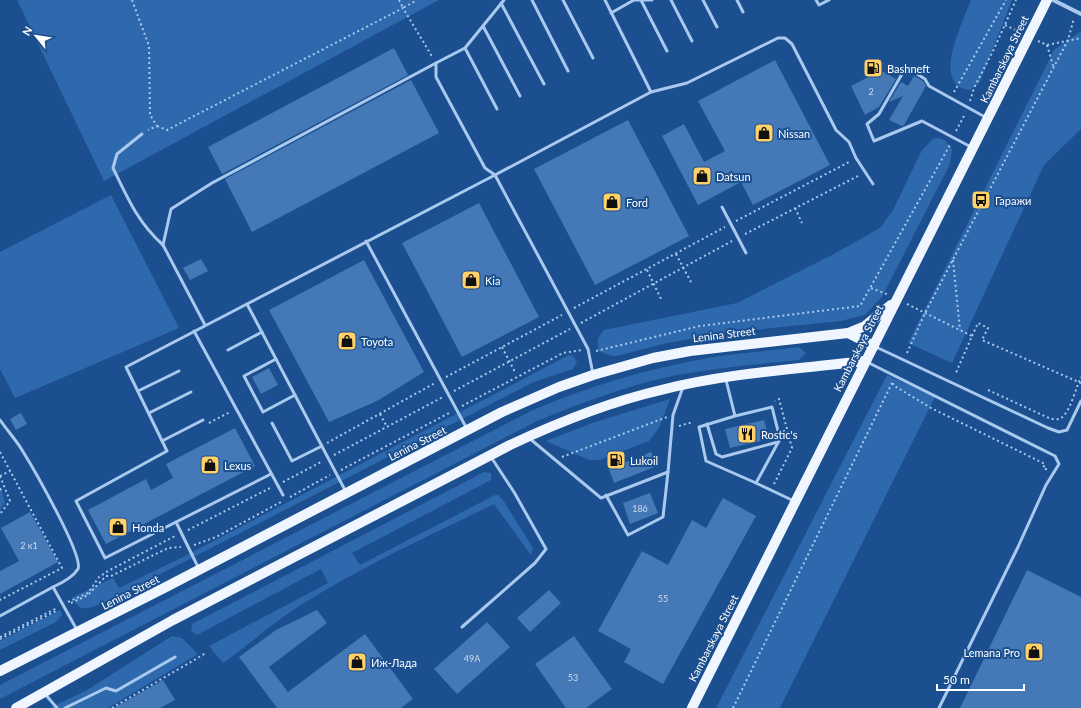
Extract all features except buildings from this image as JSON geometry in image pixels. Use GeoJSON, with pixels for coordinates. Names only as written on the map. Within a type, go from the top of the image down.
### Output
{"type":"FeatureCollection","features":[{"type":"Feature","properties":{"kind":"main road","name":"Kambarskaya Street"},"geometry":{"type":"LineString","coordinates":[[692,708],[874,346],[896,299],[974,149],[1047,0]]}},
{"type":"Feature","properties":{"kind":"main road","name":"Lenina Street"},"geometry":{"type":"LineString","coordinates":[[0,671],[467,430],[535,397],[593,375],[653,358],[690,351],[848,333],[865,326],[878,317],[896,299]]}},
{"type":"Feature","properties":{"kind":"main road"},"geometry":{"type":"LineString","coordinates":[[848,333],[874,346]]}},
{"type":"Feature","properties":{"kind":"main road"},"geometry":{"type":"LineString","coordinates":[[16,708],[173,620],[528,437],[610,404],[683,385],[725,378],[865,362]]}},
{"type":"Feature","properties":{"kind":"street"},"geometry":{"type":"LineString","coordinates":[[1053,0],[1076,13],[1081,14]]}},
{"type":"Feature","properties":{"kind":"lane"},"geometry":{"type":"LineString","coordinates":[[532,0],[568,71]]}},
{"type":"Feature","properties":{"kind":"lane"},"geometry":{"type":"LineString","coordinates":[[563,0],[593,58]]}},
{"type":"Feature","properties":{"kind":"lane"},"geometry":{"type":"LineString","coordinates":[[605,0],[652,92]]}},
{"type":"Feature","properties":{"kind":"lane"},"geometry":{"type":"LineString","coordinates":[[611,13],[634,0],[652,0]]}},
{"type":"Feature","properties":{"kind":"lane"},"geometry":{"type":"LineString","coordinates":[[641,0],[667,51]]}},
{"type":"Feature","properties":{"kind":"lane"},"geometry":{"type":"LineString","coordinates":[[671,0],[692,41]]}},
{"type":"Feature","properties":{"kind":"lane"},"geometry":{"type":"LineString","coordinates":[[703,0],[717,27]]}},
{"type":"Feature","properties":{"kind":"lane"},"geometry":{"type":"LineString","coordinates":[[737,0],[743,12]]}},
{"type":"Feature","properties":{"kind":"lane"},"geometry":{"type":"LineString","coordinates":[[816,0],[820,5],[829,0]]}},
{"type":"Feature","properties":{"kind":"lane"},"geometry":{"type":"LineString","coordinates":[[163,245],[171,209],[212,183],[465,48],[503,2],[544,84]]}},
{"type":"Feature","properties":{"kind":"lane"},"geometry":{"type":"LineString","coordinates":[[483,26],[520,96]]}},
{"type":"Feature","properties":{"kind":"lane"},"geometry":{"type":"LineString","coordinates":[[271,474],[105,558],[76,501],[167,451],[126,367],[652,92],[687,83],[778,38],[785,38],[792,44],[836,130],[848,142],[856,158],[873,184]]}},
{"type":"Feature","properties":{"kind":"lane"},"geometry":{"type":"LineString","coordinates":[[465,48],[497,109]]}},
{"type":"Feature","properties":{"kind":"lane"},"geometry":{"type":"LineString","coordinates":[[436,64],[436,77],[485,168],[495,175],[569,311],[588,349],[593,375]]}},
{"type":"Feature","properties":{"kind":"lane"},"geometry":{"type":"LineString","coordinates":[[974,149],[922,121],[874,141],[867,124],[879,114],[906,67],[924,79],[929,86],[989,119]]}},
{"type":"Feature","properties":{"kind":"lane"},"geometry":{"type":"LineString","coordinates":[[142,134],[117,154],[113,168],[134,213],[152,235],[163,245],[205,325]]}},
{"type":"Feature","properties":{"kind":"lane"},"geometry":{"type":"LineString","coordinates":[[722,207],[746,253]]}},
{"type":"Feature","properties":{"kind":"lane"},"geometry":{"type":"LineString","coordinates":[[366,242],[467,430]]}},
{"type":"Feature","properties":{"kind":"lane"},"geometry":{"type":"LineString","coordinates":[[247,304],[346,493]]}},
{"type":"Feature","properties":{"kind":"lane"},"geometry":{"type":"LineString","coordinates":[[194,331],[283,495]]}},
{"type":"Feature","properties":{"kind":"lane"},"geometry":{"type":"LineString","coordinates":[[228,350],[262,332]]}},
{"type":"Feature","properties":{"kind":"lane"},"geometry":{"type":"LineString","coordinates":[[874,346],[1048,428],[1060,432],[1067,430],[1081,401]]}},
{"type":"Feature","properties":{"kind":"lane"},"geometry":{"type":"LineString","coordinates":[[276,359],[244,376],[263,412],[295,395]]}},
{"type":"Feature","properties":{"kind":"lane"},"geometry":{"type":"LineString","coordinates":[[865,362],[1055,456],[1059,464],[1046,485],[1018,547],[939,708]]}},
{"type":"Feature","properties":{"kind":"lane"},"geometry":{"type":"LineString","coordinates":[[138,391],[179,371]]}},
{"type":"Feature","properties":{"kind":"lane"},"geometry":{"type":"LineString","coordinates":[[725,378],[735,416]]}},
{"type":"Feature","properties":{"kind":"lane"},"geometry":{"type":"LineString","coordinates":[[606,495],[628,536],[663,517],[673,415],[683,385]]}},
{"type":"Feature","properties":{"kind":"lane"},"geometry":{"type":"LineString","coordinates":[[149,413],[191,392]]}},
{"type":"Feature","properties":{"kind":"lane"},"geometry":{"type":"LineString","coordinates":[[756,483],[780,439],[772,408],[735,416],[699,427],[706,461],[795,502]]}},
{"type":"Feature","properties":{"kind":"lane"},"geometry":{"type":"LineString","coordinates":[[0,420],[21,448],[61,520],[79,561],[78,568],[67,580],[0,616]]}},
{"type":"Feature","properties":{"kind":"lane"},"geometry":{"type":"LineString","coordinates":[[162,441],[203,420]]}},
{"type":"Feature","properties":{"kind":"lane"},"geometry":{"type":"LineString","coordinates":[[272,423],[292,461],[322,446]]}},
{"type":"Feature","properties":{"kind":"lane"},"geometry":{"type":"LineString","coordinates":[[707,424],[716,454],[722,457],[778,442]]}},
{"type":"Feature","properties":{"kind":"lane"},"geometry":{"type":"LineString","coordinates":[[528,437],[556,459],[600,498],[668,472]]}},
{"type":"Feature","properties":{"kind":"lane"},"geometry":{"type":"LineString","coordinates":[[462,627],[536,563],[546,549],[514,492],[490,456]]}},
{"type":"Feature","properties":{"kind":"lane"},"geometry":{"type":"LineString","coordinates":[[176,522],[200,569]]}},
{"type":"Feature","properties":{"kind":"lane"},"geometry":{"type":"LineString","coordinates":[[53,587],[77,632]]}},
{"type":"Feature","properties":{"kind":"lane"},"geometry":{"type":"LineString","coordinates":[[65,708],[106,688],[116,691],[175,657]]}},
{"type":"Feature","properties":{"kind":"lane"},"geometry":{"type":"LineString","coordinates":[[44,693],[57,708]]}},
{"type":"Feature","properties":{"kind":"path"},"geometry":{"type":"LineString","coordinates":[[132,0],[149,46],[150,116],[157,126],[167,130],[417,0]]}},
{"type":"Feature","properties":{"kind":"path"},"geometry":{"type":"LineString","coordinates":[[399,0],[436,64]]}},
{"type":"Feature","properties":{"kind":"path"},"geometry":{"type":"LineString","coordinates":[[950,98],[1006,0]]}},
{"type":"Feature","properties":{"kind":"path"},"geometry":{"type":"LineString","coordinates":[[64,606],[88,595],[101,579],[106,576],[111,576],[168,548],[188,547],[216,537],[563,353],[588,349],[598,351],[700,326],[860,306],[953,138],[968,108],[974,88],[1016,0]]}},
{"type":"Feature","properties":{"kind":"path"},"geometry":{"type":"LineString","coordinates":[[904,360],[925,313],[1054,69],[1068,40],[1076,13]]}},
{"type":"Feature","properties":{"kind":"path"},"geometry":{"type":"LineString","coordinates":[[1005,25],[1047,45],[1081,38]]}},
{"type":"Feature","properties":{"kind":"path"},"geometry":{"type":"LineString","coordinates":[[1047,45],[1054,69]]}},
{"type":"Feature","properties":{"kind":"path"},"geometry":{"type":"LineString","coordinates":[[142,134],[157,126]]}},
{"type":"Feature","properties":{"kind":"path"},"geometry":{"type":"LineString","coordinates":[[322,446],[502,347],[856,158]]}},
{"type":"Feature","properties":{"kind":"path"},"geometry":{"type":"LineString","coordinates":[[0,638],[88,593],[99,577],[108,571],[387,427],[683,267],[866,172]]}},
{"type":"Feature","properties":{"kind":"path"},"geometry":{"type":"LineString","coordinates":[[795,208],[802,223]]}},
{"type":"Feature","properties":{"kind":"path"},"geometry":{"type":"LineString","coordinates":[[676,254],[692,284]]}},
{"type":"Feature","properties":{"kind":"path"},"geometry":{"type":"LineString","coordinates":[[953,260],[960,330]]}},
{"type":"Feature","properties":{"kind":"path"},"geometry":{"type":"LineString","coordinates":[[646,270],[662,301]]}},
{"type":"Feature","properties":{"kind":"path"},"geometry":{"type":"LineString","coordinates":[[871,288],[972,336]]}},
{"type":"Feature","properties":{"kind":"path"},"geometry":{"type":"LineString","coordinates":[[961,378],[954,375],[978,323],[988,328],[982,340],[1079,384]]}},
{"type":"Feature","properties":{"kind":"path"},"geometry":{"type":"LineString","coordinates":[[502,347],[515,372]]}},
{"type":"Feature","properties":{"kind":"path"},"geometry":{"type":"LineString","coordinates":[[895,377],[893,385],[931,408],[1045,464],[1043,468],[1054,473]]}},
{"type":"Feature","properties":{"kind":"path"},"geometry":{"type":"LineString","coordinates":[[733,708],[895,377]]}},
{"type":"Feature","properties":{"kind":"path"},"geometry":{"type":"LineString","coordinates":[[982,388],[1051,419],[1056,419],[1061,418],[1067,411],[1081,377]]}},
{"type":"Feature","properties":{"kind":"path"},"geometry":{"type":"LineString","coordinates":[[203,420],[206,425],[237,409]]}},
{"type":"Feature","properties":{"kind":"path"},"geometry":{"type":"LineString","coordinates":[[379,414],[387,427]]}},
{"type":"Feature","properties":{"kind":"path"},"geometry":{"type":"LineString","coordinates":[[556,459],[673,415]]}},
{"type":"Feature","properties":{"kind":"path"},"geometry":{"type":"LineString","coordinates":[[776,424],[785,421]]}},
{"type":"Feature","properties":{"kind":"path"},"geometry":{"type":"LineString","coordinates":[[0,452],[62,568],[0,600]]}},
{"type":"Feature","properties":{"kind":"path"},"geometry":{"type":"LineString","coordinates":[[0,514],[10,501],[0,476],[10,471]]}},
{"type":"Feature","properties":{"kind":"path"},"geometry":{"type":"LineString","coordinates":[[0,490],[4,486]]}},
{"type":"Feature","properties":{"kind":"path"},"geometry":{"type":"LineString","coordinates":[[0,510],[4,509]]}},
{"type":"Feature","properties":{"kind":"path"},"geometry":{"type":"LineString","coordinates":[[108,571],[111,576]]}},
{"type":"Feature","properties":{"kind":"path"},"geometry":{"type":"LineString","coordinates":[[112,708],[206,652]]}},
{"type":"Feature","properties":{"kind":"shaded area"},"geometry":{"type":"Polygon","coordinates":[[[17,0],[439,0],[104,181],[17,0]]]}},
{"type":"Feature","properties":{"kind":"shaded area"},"geometry":{"type":"Polygon","coordinates":[[[971,0],[1012,0],[980,82],[970,90],[958,86],[952,77],[951,66],[952,52],[971,0]]]}},
{"type":"Feature","properties":{"kind":"shaded area"},"geometry":{"type":"Polygon","coordinates":[[[1081,31],[1081,129],[1044,165],[952,363],[908,343],[1054,50],[1081,31]]]}},
{"type":"Feature","properties":{"kind":"shaded area"},"geometry":{"type":"Polygon","coordinates":[[[939,138],[945,140],[952,149],[950,164],[882,297],[865,315],[841,321],[724,333],[663,344],[617,356],[612,356],[598,351],[598,338],[604,330],[737,303],[830,256],[880,228],[893,210],[922,150],[933,139],[939,138]]]}},
{"type":"Feature","properties":{"kind":"shaded area"},"geometry":{"type":"Polygon","coordinates":[[[111,195],[179,328],[15,398],[0,369],[0,252],[111,195]]]}},
{"type":"Feature","properties":{"kind":"shaded area"},"geometry":{"type":"Polygon","coordinates":[[[799,347],[806,353],[799,360],[720,368],[672,376],[621,390],[539,420],[0,699],[0,685],[531,411],[596,386],[663,367],[719,356],[799,347]]]}},
{"type":"Feature","properties":{"kind":"shaded area"},"geometry":{"type":"Polygon","coordinates":[[[569,355],[574,357],[577,362],[573,369],[534,382],[104,603],[90,608],[82,608],[75,603],[73,597],[113,578],[119,588],[183,557],[569,355]]]}},
{"type":"Feature","properties":{"kind":"shaded area"},"geometry":{"type":"Polygon","coordinates":[[[887,375],[935,397],[780,708],[716,708],[887,375]]]}},
{"type":"Feature","properties":{"kind":"shaded area"},"geometry":{"type":"Polygon","coordinates":[[[670,399],[659,428],[649,441],[599,460],[589,460],[546,441],[592,423],[670,399]]]}},
{"type":"Feature","properties":{"kind":"shaded area"},"geometry":{"type":"Polygon","coordinates":[[[484,472],[491,473],[491,480],[352,553],[360,565],[495,495],[498,495],[503,500],[533,548],[531,555],[494,504],[390,555],[313,597],[264,631],[223,663],[209,646],[328,583],[321,569],[197,635],[191,631],[192,624],[484,472]]]}},
{"type":"Feature","properties":{"kind":"shaded area"},"geometry":{"type":"Polygon","coordinates":[[[0,486],[5,502],[0,510],[0,486]]]}},
{"type":"Feature","properties":{"kind":"shaded area"},"geometry":{"type":"Polygon","coordinates":[[[60,610],[62,615],[56,622],[0,650],[0,641],[60,610]]]}},
{"type":"Feature","properties":{"kind":"shaded area"},"geometry":{"type":"Polygon","coordinates":[[[172,636],[182,638],[198,654],[108,708],[50,708],[87,690],[172,636]]]}},
{"type":"Feature","properties":{"kind":"place","name":"Bashneft"},"geometry":{"type":"Point","coordinates":[873,68]}},
{"type":"Feature","properties":{"kind":"place","name":"Nissan"},"geometry":{"type":"Point","coordinates":[764,133]}},
{"type":"Feature","properties":{"kind":"place","name":"Datsun"},"geometry":{"type":"Point","coordinates":[702,176]}},
{"type":"Feature","properties":{"kind":"place","name":"Гаражи"},"geometry":{"type":"Point","coordinates":[981,200]}},
{"type":"Feature","properties":{"kind":"place","name":"Ford"},"geometry":{"type":"Point","coordinates":[612,202]}},
{"type":"Feature","properties":{"kind":"place","name":"Kia"},"geometry":{"type":"Point","coordinates":[471,280]}},
{"type":"Feature","properties":{"kind":"place","name":"Toyota"},"geometry":{"type":"Point","coordinates":[347,341]}},
{"type":"Feature","properties":{"kind":"place","name":"Rostic's"},"geometry":{"type":"Point","coordinates":[747,434]}},
{"type":"Feature","properties":{"kind":"place","name":"Lukoil"},"geometry":{"type":"Point","coordinates":[616,460]}},
{"type":"Feature","properties":{"kind":"place","name":"Lexus"},"geometry":{"type":"Point","coordinates":[210,465]}},
{"type":"Feature","properties":{"kind":"place","name":"Honda"},"geometry":{"type":"Point","coordinates":[118,527]}},
{"type":"Feature","properties":{"kind":"place","name":"Lemana Pro"},"geometry":{"type":"Point","coordinates":[1034,652]}},
{"type":"Feature","properties":{"kind":"place","name":"Иж-Лада"},"geometry":{"type":"Point","coordinates":[357,662]}}]}
